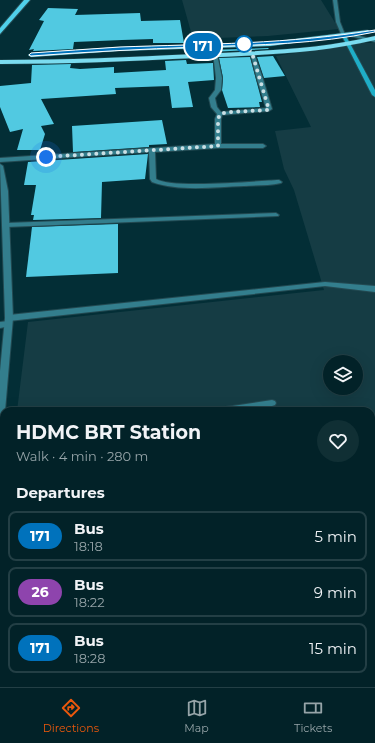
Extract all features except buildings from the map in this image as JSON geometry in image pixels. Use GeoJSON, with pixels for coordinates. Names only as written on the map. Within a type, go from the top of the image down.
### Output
{"type":"FeatureCollection","features":[{"type":"Feature","properties":{"kind":"highway"},"geometry":{"type":"LineString","coordinates":[[0,56],[118,49],[270,44],[375,31]]}},
{"type":"Feature","properties":{"kind":"highway"},"geometry":{"type":"LineString","coordinates":[[0,62],[119,59],[252,53],[348,44],[373,40]]}},
{"type":"Feature","properties":{"kind":"main road"},"geometry":{"type":"LineString","coordinates":[[0,32],[27,0]]}},
{"type":"Feature","properties":{"kind":"main road"},"geometry":{"type":"LineString","coordinates":[[344,36],[375,95]]}},
{"type":"Feature","properties":{"kind":"street"},"geometry":{"type":"LineString","coordinates":[[336,0],[338,22],[344,36]]}},
{"type":"Feature","properties":{"kind":"street"},"geometry":{"type":"LineString","coordinates":[[352,35],[373,40]]}},
{"type":"Feature","properties":{"kind":"street"},"geometry":{"type":"LineString","coordinates":[[220,114],[229,112],[269,110],[252,53]]}},
{"type":"Feature","properties":{"kind":"street"},"geometry":{"type":"LineString","coordinates":[[215,54],[219,78],[218,90],[212,98],[214,107],[220,114]]}},
{"type":"Feature","properties":{"kind":"street"},"geometry":{"type":"LineString","coordinates":[[218,146],[218,119],[220,114]]}},
{"type":"Feature","properties":{"kind":"street"},"geometry":{"type":"LineString","coordinates":[[0,160],[218,146],[263,146]]}},
{"type":"Feature","properties":{"kind":"street"},"geometry":{"type":"LineString","coordinates":[[152,151],[152,177],[154,181],[161,183],[190,185],[279,182]]}},
{"type":"Feature","properties":{"kind":"street"},"geometry":{"type":"LineString","coordinates":[[0,166],[5,191],[6,225],[5,322],[0,407]]}},
{"type":"Feature","properties":{"kind":"street"},"geometry":{"type":"LineString","coordinates":[[6,225],[276,215]]}},
{"type":"Feature","properties":{"kind":"street"},"geometry":{"type":"LineString","coordinates":[[5,322],[324,284],[375,289]]}},
{"type":"Feature","properties":{"kind":"street"},"geometry":{"type":"LineString","coordinates":[[246,407],[272,403]]}},
{"type":"Feature","properties":{"kind":"shaded area"},"geometry":{"type":"Polygon","coordinates":[[[182,0],[321,0],[339,29],[268,36],[193,39],[182,0]]]}},
{"type":"Feature","properties":{"kind":"shaded area"},"geometry":{"type":"Polygon","coordinates":[[[359,43],[375,43],[375,407],[17,407],[28,322],[324,290],[294,190],[284,169],[275,131],[311,127],[276,56],[359,43]]]}},
{"type":"Feature","properties":{"kind":"bus line","name":"171"},"geometry":{"type":"LineString","coordinates":[[31,55],[118,49],[270,44],[313,40],[375,31]]}},
{"type":"Feature","properties":{"kind":"route"},"geometry":{"type":"LineString","coordinates":[[46,157],[218,146],[218,119],[220,114],[229,112],[269,110],[252,53],[244,44]]}}]}
